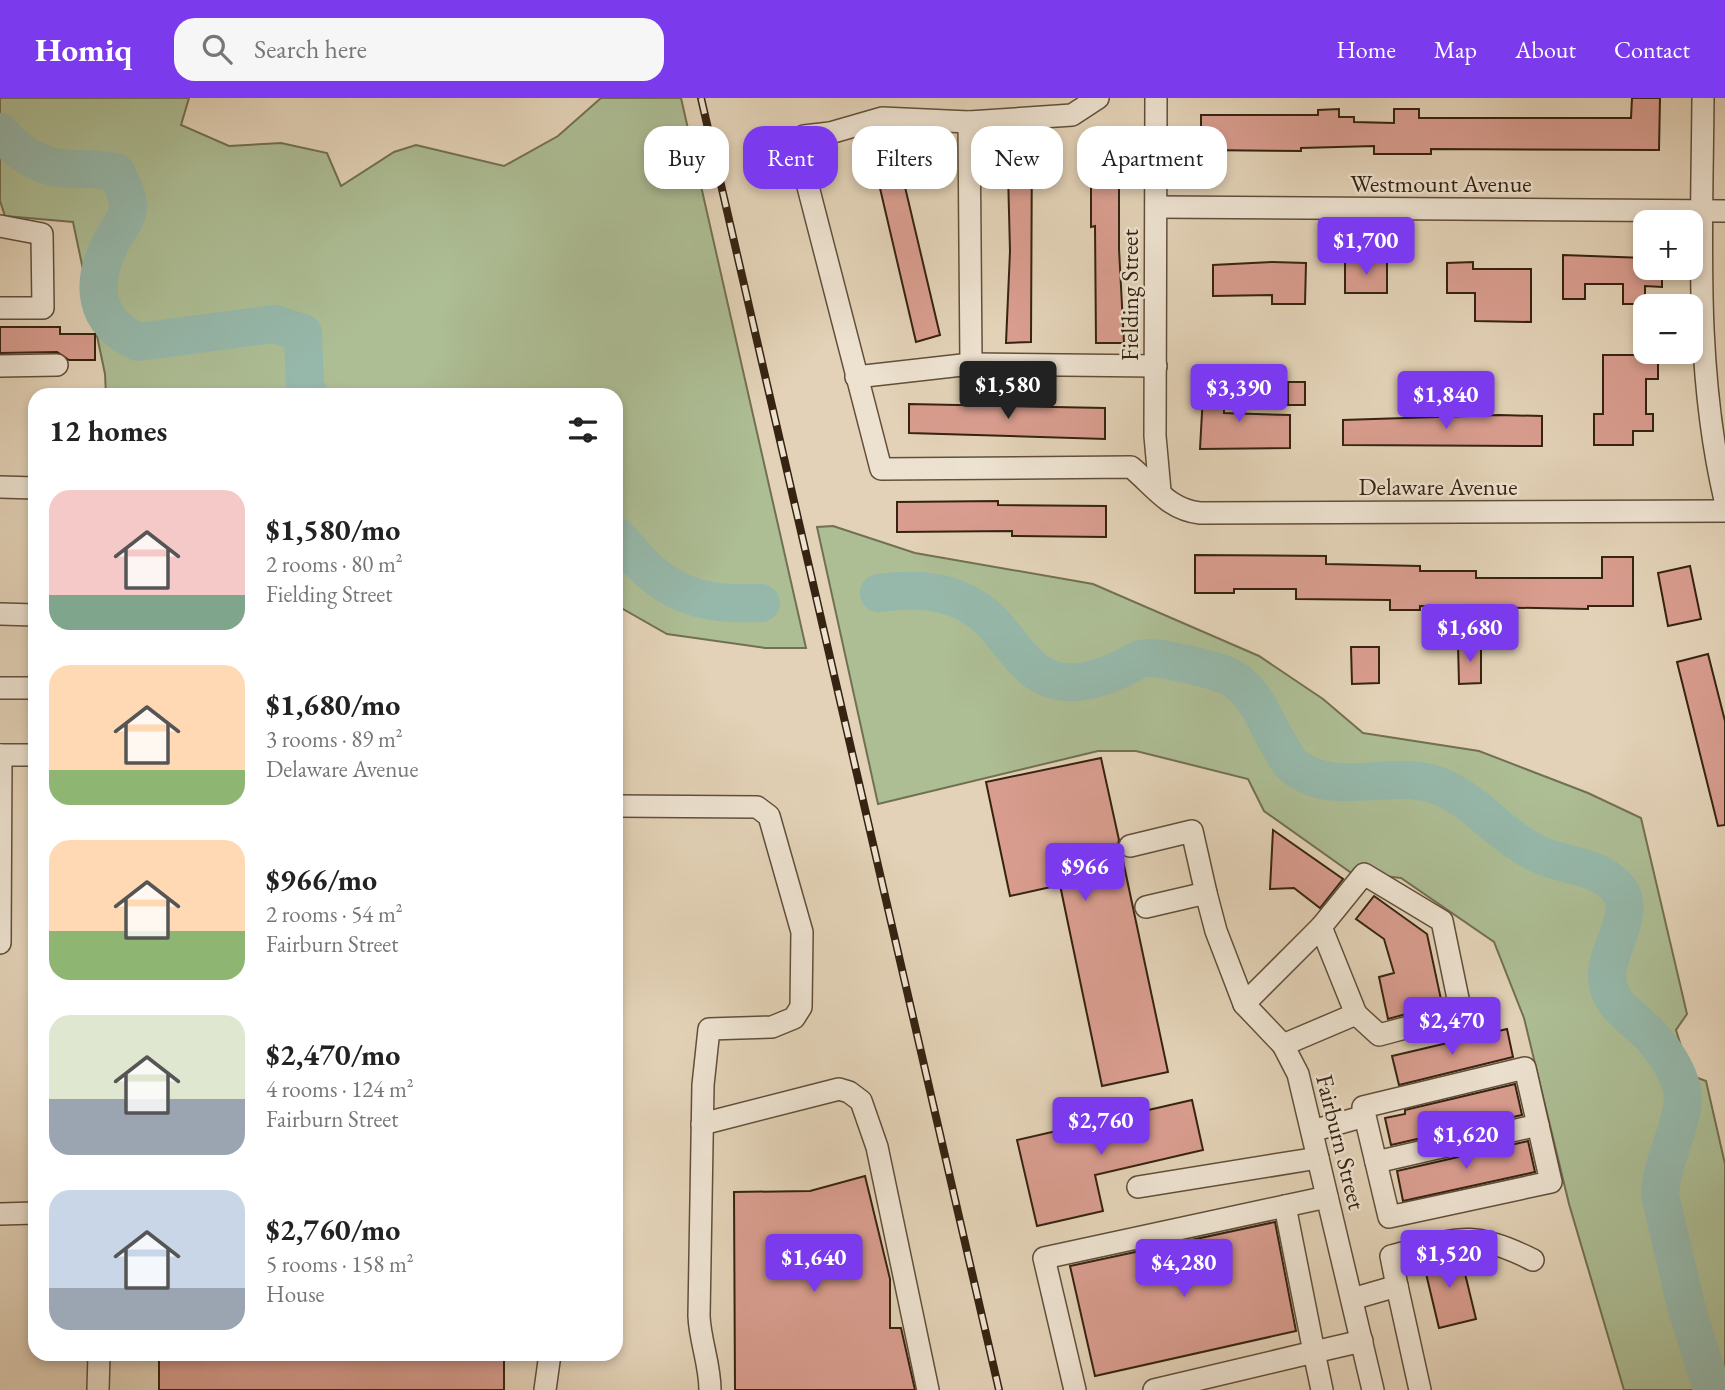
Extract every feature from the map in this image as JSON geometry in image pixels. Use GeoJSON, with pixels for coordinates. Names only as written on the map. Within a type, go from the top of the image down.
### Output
{"type":"FeatureCollection","features":[{"type":"Feature","properties":{"kind":"street"},"geometry":{"type":"LineString","coordinates":[[1098,98],[1072,115],[969,121],[882,118],[830,134],[804,136],[798,148],[856,377],[971,364],[1156,366]]}},
{"type":"Feature","properties":{"kind":"street","name":"Fielding Street"},"geometry":{"type":"LineString","coordinates":[[1156,98],[1155,436],[1160,491]]}},
{"type":"Feature","properties":{"kind":"street"},"geometry":{"type":"LineString","coordinates":[[1702,210],[1703,98]]}},
{"type":"Feature","properties":{"kind":"street"},"geometry":{"type":"LineString","coordinates":[[969,121],[971,364]]}},
{"type":"Feature","properties":{"kind":"street","name":"Westmount Avenue"},"geometry":{"type":"LineString","coordinates":[[1156,207],[1633,210]]}},
{"type":"Feature","properties":{"kind":"street","name":"Westmount Avenue"},"geometry":{"type":"LineString","coordinates":[[1703,211],[1725,211]]}},
{"type":"Feature","properties":{"kind":"street"},"geometry":{"type":"LineString","coordinates":[[0,226],[42,234],[43,307],[0,308]]}},
{"type":"Feature","properties":{"kind":"street"},"geometry":{"type":"LineString","coordinates":[[1701,280],[1706,387],[1715,459],[1725,500]]}},
{"type":"Feature","properties":{"kind":"street"},"geometry":{"type":"LineString","coordinates":[[0,366],[57,365]]}},
{"type":"Feature","properties":{"kind":"street","name":"Delaware Avenue"},"geometry":{"type":"LineString","coordinates":[[856,377],[881,469],[1131,467],[1160,491],[1171,506],[1200,513],[1725,511]]}},
{"type":"Feature","properties":{"kind":"street"},"geometry":{"type":"LineString","coordinates":[[0,487],[28,488]]}},
{"type":"Feature","properties":{"kind":"street"},"geometry":{"type":"LineString","coordinates":[[0,614],[28,615]]}},
{"type":"Feature","properties":{"kind":"street"},"geometry":{"type":"LineString","coordinates":[[0,688],[28,688]]}},
{"type":"Feature","properties":{"kind":"street"},"geometry":{"type":"LineString","coordinates":[[0,943],[1,755],[28,755]]}},
{"type":"Feature","properties":{"kind":"street"},"geometry":{"type":"LineString","coordinates":[[623,806],[757,807],[769,816],[802,932],[801,1007],[794,1018],[772,1027],[709,1029],[703,1085],[699,1332],[710,1374],[710,1390]]}},
{"type":"Feature","properties":{"kind":"street"},"geometry":{"type":"LineString","coordinates":[[1130,846],[1192,831],[1216,931],[1244,1004],[1321,927],[1364,874],[1442,921],[1461,1013],[1379,1035],[1356,1014],[1321,927]]}},
{"type":"Feature","properties":{"kind":"street"},"geometry":{"type":"LineString","coordinates":[[1146,907],[1206,892]]}},
{"type":"Feature","properties":{"kind":"street","name":"Fairburn Street"},"geometry":{"type":"LineString","coordinates":[[1244,1004],[1283,1045],[1298,1074],[1373,1390]]}},
{"type":"Feature","properties":{"kind":"street"},"geometry":{"type":"LineString","coordinates":[[1283,1045],[1356,1014]]}},
{"type":"Feature","properties":{"kind":"street"},"geometry":{"type":"LineString","coordinates":[[1525,1068],[1538,1125],[1551,1182],[1389,1217],[1363,1107],[1525,1068]]}},
{"type":"Feature","properties":{"kind":"street"},"geometry":{"type":"LineString","coordinates":[[702,1124],[839,1089],[849,1092],[860,1101],[883,1174],[928,1390]]}},
{"type":"Feature","properties":{"kind":"street"},"geometry":{"type":"LineString","coordinates":[[1312,1131],[1365,1116]]}},
{"type":"Feature","properties":{"kind":"street"},"geometry":{"type":"LineString","coordinates":[[1376,1162],[1538,1125]]}},
{"type":"Feature","properties":{"kind":"street"},"geometry":{"type":"LineString","coordinates":[[1138,1187],[1318,1158]]}},
{"type":"Feature","properties":{"kind":"street"},"geometry":{"type":"LineString","coordinates":[[1074,1390],[1044,1258],[1327,1197]]}},
{"type":"Feature","properties":{"kind":"street"},"geometry":{"type":"LineString","coordinates":[[1286,1206],[1322,1390]]}},
{"type":"Feature","properties":{"kind":"street"},"geometry":{"type":"LineString","coordinates":[[0,1214],[28,1213]]}},
{"type":"Feature","properties":{"kind":"street"},"geometry":{"type":"LineString","coordinates":[[1416,1389],[1391,1256],[1465,1237],[1499,1243],[1533,1260]]}},
{"type":"Feature","properties":{"kind":"street"},"geometry":{"type":"LineString","coordinates":[[1352,1298],[1397,1286]]}},
{"type":"Feature","properties":{"kind":"street"},"geometry":{"type":"LineString","coordinates":[[1154,1390],[1362,1341]]}},
{"type":"Feature","properties":{"kind":"street"},"geometry":{"type":"LineString","coordinates":[[98,1390],[99,1361]]}},
{"type":"Feature","properties":{"kind":"street"},"geometry":{"type":"LineString","coordinates":[[545,1390],[549,1361]]}},
{"type":"Feature","properties":{"kind":"green space"},"geometry":{"type":"Polygon","coordinates":[[[0,98],[189,98],[181,125],[229,146],[281,143],[327,153],[341,186],[394,152],[416,145],[504,166],[558,136],[601,98],[681,98],[687,126],[644,126],[644,189],[702,189],[806,648],[765,648],[667,634],[623,609],[623,388],[106,388],[73,222],[5,216],[0,201],[0,98]]]}},
{"type":"Feature","properties":{"kind":"green space"},"geometry":{"type":"Polygon","coordinates":[[[833,526],[915,553],[1093,584],[1259,656],[1323,699],[1363,733],[1479,751],[1588,793],[1641,818],[1687,1014],[1676,1030],[1690,1075],[1706,1081],[1725,1164],[1725,1390],[1624,1390],[1569,1204],[1524,1018],[1494,942],[1401,878],[1350,872],[1264,811],[1248,779],[1136,751],[1098,751],[878,804],[817,527],[833,526]]]}},
{"type":"Feature","properties":{"kind":"building"},"geometry":{"type":"Polygon","coordinates":[[[1632,98],[1660,98],[1659,150],[1431,149],[1431,154],[1374,154],[1374,146],[1301,148],[1301,151],[1227,150],[1227,126],[1201,126],[1201,115],[1318,115],[1318,110],[1339,109],[1339,117],[1354,117],[1354,122],[1394,123],[1394,109],[1419,109],[1419,118],[1631,118],[1632,98]]]}},
{"type":"Feature","properties":{"kind":"building"},"geometry":{"type":"Polygon","coordinates":[[[880,189],[905,189],[940,335],[916,342],[880,189]]]}},
{"type":"Feature","properties":{"kind":"building"},"geometry":{"type":"Polygon","coordinates":[[[1008,189],[1032,189],[1031,342],[1006,343],[1010,251],[1008,189]]]}},
{"type":"Feature","properties":{"kind":"building"},"geometry":{"type":"Polygon","coordinates":[[[1091,189],[1119,189],[1124,343],[1096,343],[1095,226],[1091,227],[1091,189]]]}},
{"type":"Feature","properties":{"kind":"building"},"geometry":{"type":"Polygon","coordinates":[[[1563,255],[1633,258],[1633,280],[1662,280],[1662,287],[1645,286],[1645,294],[1633,294],[1633,304],[1623,304],[1623,284],[1585,284],[1585,299],[1563,299],[1563,255]]]}},
{"type":"Feature","properties":{"kind":"building"},"geometry":{"type":"Polygon","coordinates":[[[1387,261],[1387,293],[1345,293],[1345,262],[1387,261]]]}},
{"type":"Feature","properties":{"kind":"building"},"geometry":{"type":"Polygon","coordinates":[[[1473,262],[1473,269],[1531,269],[1531,322],[1475,321],[1475,293],[1447,293],[1447,263],[1473,262]]]}},
{"type":"Feature","properties":{"kind":"building"},"geometry":{"type":"Polygon","coordinates":[[[1306,263],[1305,304],[1272,304],[1272,295],[1213,296],[1213,265],[1306,263]]]}},
{"type":"Feature","properties":{"kind":"building"},"geometry":{"type":"Polygon","coordinates":[[[0,327],[60,327],[60,334],[95,334],[95,360],[69,360],[57,352],[0,353],[0,327]]]}},
{"type":"Feature","properties":{"kind":"building"},"geometry":{"type":"Polygon","coordinates":[[[1603,355],[1633,355],[1633,364],[1658,364],[1658,379],[1646,379],[1646,414],[1653,414],[1653,431],[1633,431],[1633,445],[1594,445],[1594,414],[1603,414],[1603,355]]]}},
{"type":"Feature","properties":{"kind":"building"},"geometry":{"type":"Polygon","coordinates":[[[1204,376],[1224,376],[1224,413],[1290,415],[1290,448],[1200,449],[1204,376]]]}},
{"type":"Feature","properties":{"kind":"building"},"geometry":{"type":"Polygon","coordinates":[[[1288,382],[1305,382],[1305,405],[1288,405],[1288,382]]]}},
{"type":"Feature","properties":{"kind":"building"},"geometry":{"type":"Polygon","coordinates":[[[909,404],[1105,408],[1105,439],[909,433],[909,404]]]}},
{"type":"Feature","properties":{"kind":"building"},"geometry":{"type":"Polygon","coordinates":[[[1542,416],[1542,446],[1343,445],[1343,420],[1542,416]]]}},
{"type":"Feature","properties":{"kind":"building"},"geometry":{"type":"Polygon","coordinates":[[[998,501],[998,505],[1106,506],[1106,537],[1012,536],[1012,531],[897,532],[897,502],[998,501]]]}},
{"type":"Feature","properties":{"kind":"building"},"geometry":{"type":"Polygon","coordinates":[[[1195,555],[1326,556],[1326,564],[1420,566],[1420,571],[1476,571],[1476,578],[1602,578],[1602,557],[1633,557],[1633,606],[1588,606],[1588,609],[1420,606],[1420,610],[1390,610],[1390,600],[1296,599],[1296,589],[1234,589],[1234,593],[1195,593],[1195,555]]]}},
{"type":"Feature","properties":{"kind":"building"},"geometry":{"type":"Polygon","coordinates":[[[1690,566],[1701,619],[1668,626],[1658,573],[1690,566]]]}},
{"type":"Feature","properties":{"kind":"building"},"geometry":{"type":"Polygon","coordinates":[[[1458,644],[1481,644],[1481,683],[1459,684],[1458,644]]]}},
{"type":"Feature","properties":{"kind":"building"},"geometry":{"type":"Polygon","coordinates":[[[1351,647],[1379,647],[1379,683],[1352,684],[1351,647]]]}},
{"type":"Feature","properties":{"kind":"building"},"geometry":{"type":"Polygon","coordinates":[[[1708,654],[1725,721],[1725,825],[1718,826],[1677,662],[1708,654]]]}},
{"type":"Feature","properties":{"kind":"building"},"geometry":{"type":"Polygon","coordinates":[[[1101,758],[1119,840],[1117,848],[1122,856],[1168,1072],[1102,1086],[1060,885],[1010,896],[986,782],[1101,758]]]}},
{"type":"Feature","properties":{"kind":"building"},"geometry":{"type":"Polygon","coordinates":[[[1273,830],[1343,879],[1320,908],[1294,888],[1270,889],[1273,830]]]}},
{"type":"Feature","properties":{"kind":"building"},"geometry":{"type":"Polygon","coordinates":[[[1374,896],[1427,934],[1442,1004],[1388,1019],[1379,977],[1394,973],[1384,939],[1356,919],[1374,896]]]}},
{"type":"Feature","properties":{"kind":"building"},"geometry":{"type":"Polygon","coordinates":[[[1507,1029],[1513,1057],[1399,1085],[1392,1056],[1507,1029]]]}},
{"type":"Feature","properties":{"kind":"building"},"geometry":{"type":"Polygon","coordinates":[[[1515,1084],[1522,1115],[1391,1145],[1385,1118],[1405,1114],[1405,1110],[1515,1084]]]}},
{"type":"Feature","properties":{"kind":"building"},"geometry":{"type":"Polygon","coordinates":[[[1192,1100],[1203,1150],[1095,1175],[1103,1211],[1037,1226],[1017,1140],[1192,1100]]]}},
{"type":"Feature","properties":{"kind":"building"},"geometry":{"type":"Polygon","coordinates":[[[1528,1141],[1535,1172],[1403,1201],[1397,1171],[1528,1141]]]}},
{"type":"Feature","properties":{"kind":"building"},"geometry":{"type":"Polygon","coordinates":[[[865,1176],[890,1279],[890,1328],[901,1328],[915,1390],[735,1390],[734,1192],[810,1191],[865,1176]]]}},
{"type":"Feature","properties":{"kind":"building"},"geometry":{"type":"Polygon","coordinates":[[[1275,1222],[1296,1331],[1095,1376],[1070,1266],[1275,1222]]]}},
{"type":"Feature","properties":{"kind":"building"},"geometry":{"type":"Polygon","coordinates":[[[1460,1253],[1476,1319],[1439,1328],[1423,1261],[1460,1253]]]}},
{"type":"Feature","properties":{"kind":"building"},"geometry":{"type":"Polygon","coordinates":[[[159,1361],[504,1361],[504,1390],[159,1390],[159,1361]]]}},
{"type":"Feature","properties":{"kind":"waterway"},"geometry":{"type":"LineString","coordinates":[[0,132],[23,153],[51,167],[116,172],[126,194],[128,208],[126,217],[104,257],[98,287],[104,312],[123,333],[138,342],[274,324],[303,333],[306,388]]}},
{"type":"Feature","properties":{"kind":"waterway"},"geometry":{"type":"LineString","coordinates":[[623,544],[642,564],[672,588],[714,602],[761,603]]}},
{"type":"Feature","properties":{"kind":"waterway"},"geometry":{"type":"LineString","coordinates":[[879,593],[932,592],[963,601],[991,621],[1030,666],[1051,679],[1070,682],[1090,680],[1146,658],[1174,661],[1220,673],[1232,678],[1250,695],[1289,762],[1308,775],[1343,782],[1397,780],[1433,784],[1461,798],[1511,837],[1538,854],[1599,874],[1616,886],[1624,907],[1623,919],[1608,967],[1608,986],[1620,1007],[1662,1049],[1682,1090],[1681,1113],[1664,1168],[1660,1195],[1686,1306],[1712,1390]]}},
{"type":"Feature","properties":{"kind":"railway"},"geometry":{"type":"LineString","coordinates":[[701,98],[999,1390]]}}]}
